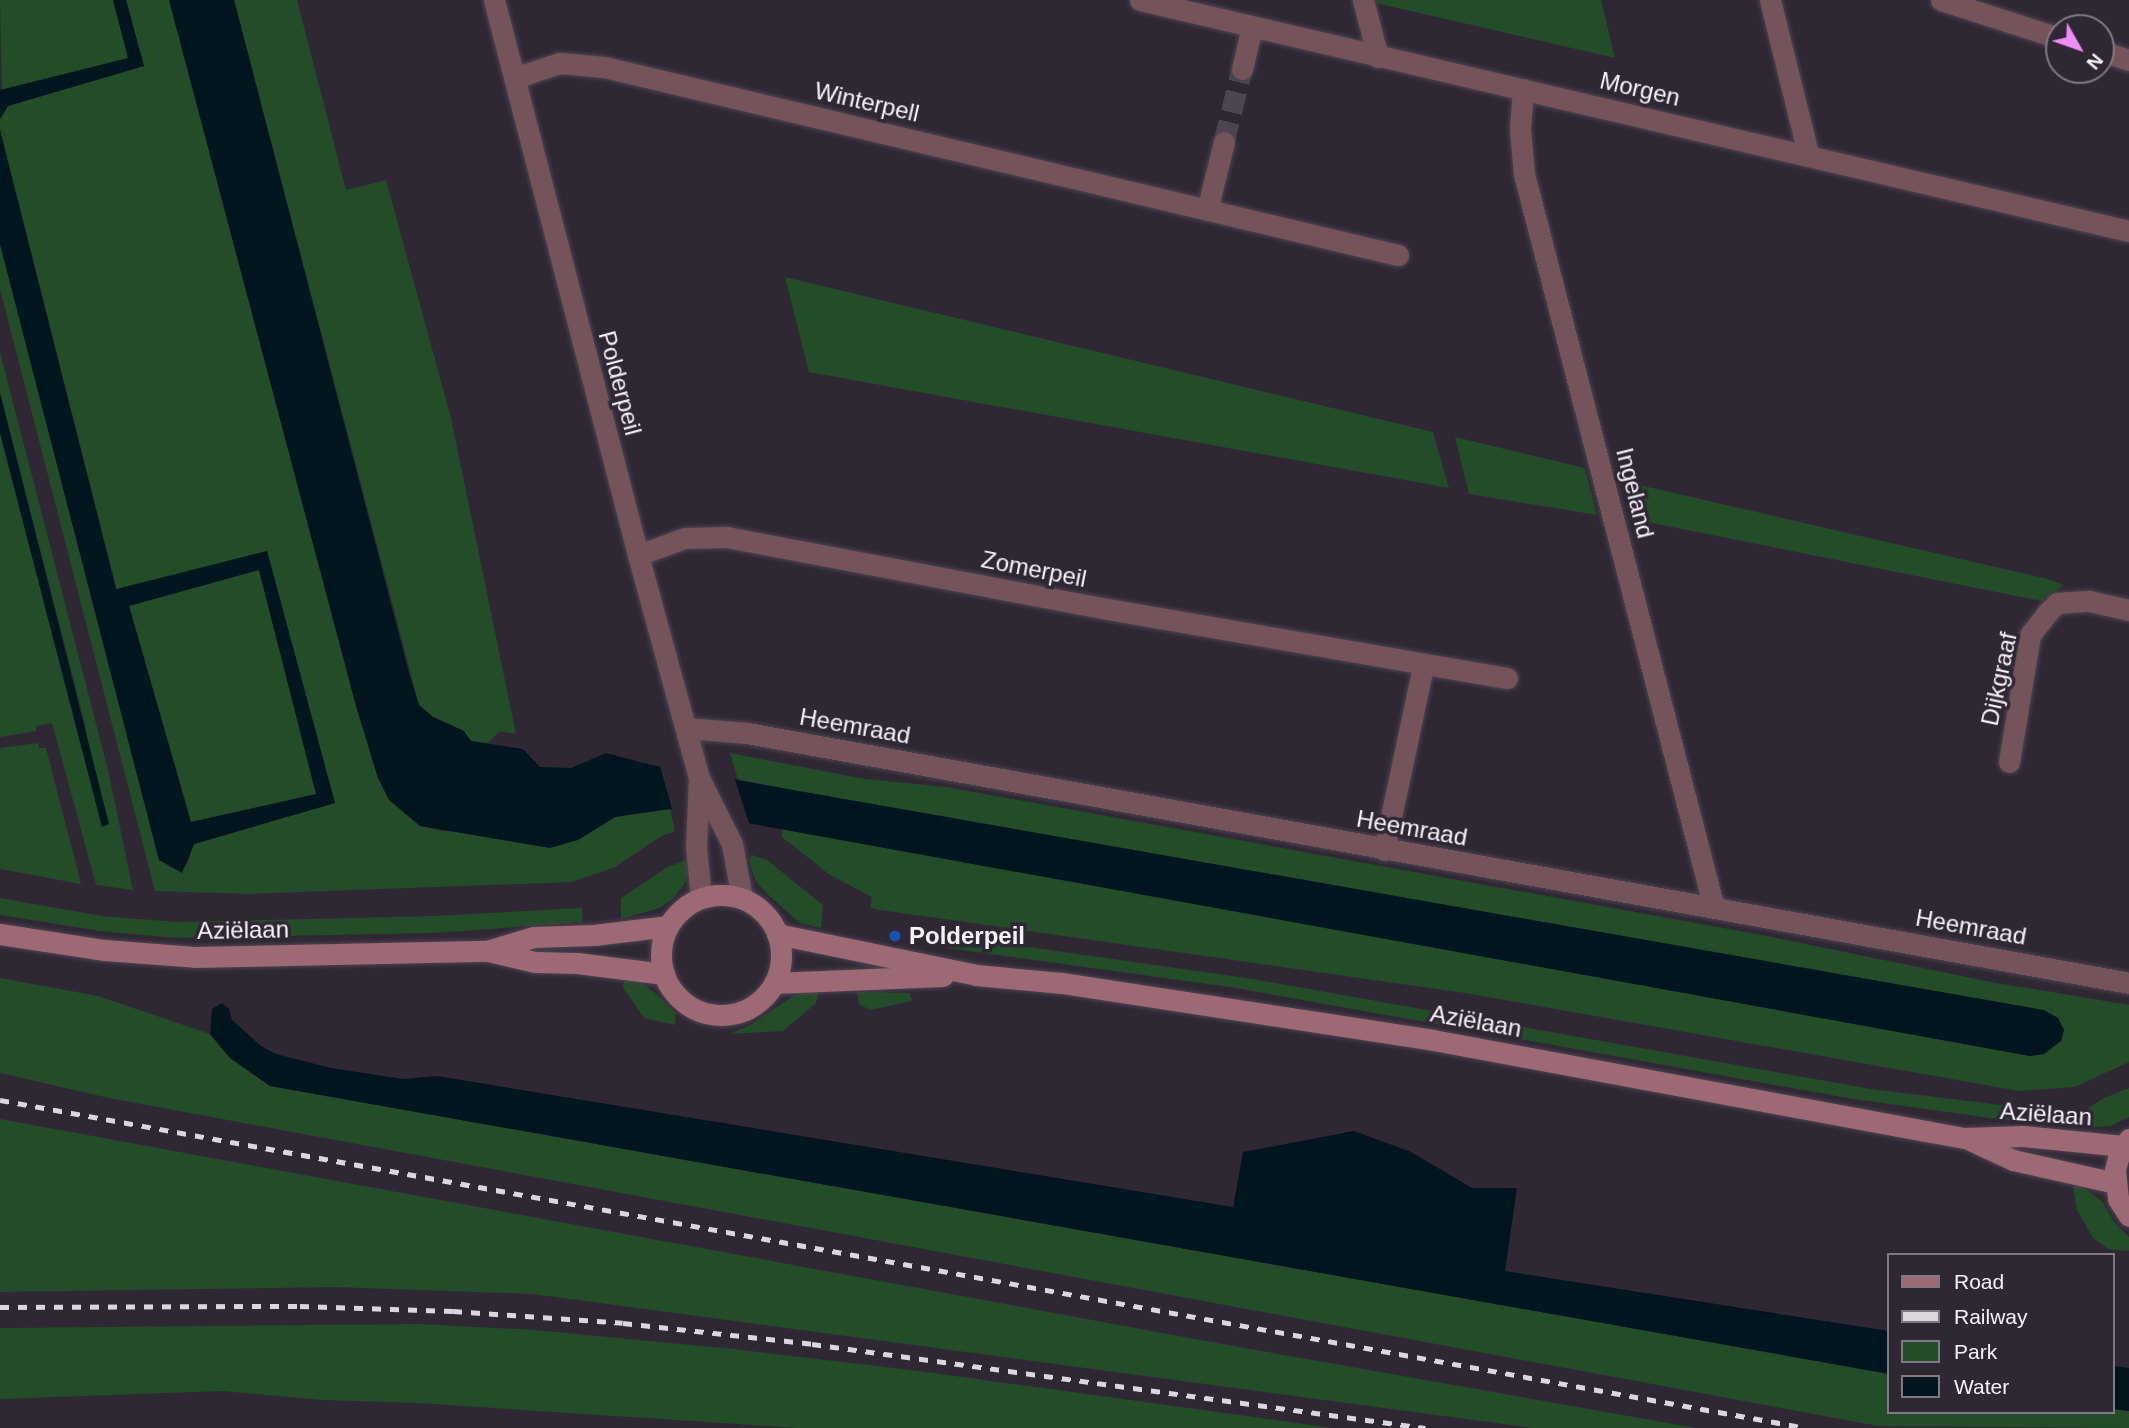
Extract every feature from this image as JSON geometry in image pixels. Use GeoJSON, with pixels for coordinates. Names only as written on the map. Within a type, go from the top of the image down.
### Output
{"type":"FeatureCollection","features":[{"type":"Feature","properties":{"kind":"street","name":"Polderpeil"},"geometry":{"type":"LineString","coordinates":[[495,0],[638,555],[698,773],[732,844],[742,898]]}},
{"type":"Feature","properties":{"kind":"street","name":"Morgen"},"geometry":{"type":"LineString","coordinates":[[1140,0],[2129,231]]}},
{"type":"Feature","properties":{"kind":"street"},"geometry":{"type":"LineString","coordinates":[[1363,0],[1378,57]]}},
{"type":"Feature","properties":{"kind":"street"},"geometry":{"type":"LineString","coordinates":[[1770,0],[1808,154]]}},
{"type":"Feature","properties":{"kind":"street"},"geometry":{"type":"LineString","coordinates":[[1941,0],[2045,33]]}},
{"type":"Feature","properties":{"kind":"street"},"geometry":{"type":"LineString","coordinates":[[1241,69],[1252,27]]}},
{"type":"Feature","properties":{"kind":"street","name":"Winterpell"},"geometry":{"type":"LineString","coordinates":[[514,78],[560,64],[604,67],[1398,255]]}},
{"type":"Feature","properties":{"kind":"street","name":"Ingeland"},"geometry":{"type":"LineString","coordinates":[[1523,89],[1520,129],[1524,174],[1714,908]]}},
{"type":"Feature","properties":{"kind":"street"},"geometry":{"type":"LineString","coordinates":[[1207,210],[1224,142]]}},
{"type":"Feature","properties":{"kind":"street","name":"Zomerpeil"},"geometry":{"type":"LineString","coordinates":[[638,555],[685,538],[726,537],[1423,666],[1507,678]]}},
{"type":"Feature","properties":{"kind":"street","name":"Dijkgraaf"},"geometry":{"type":"LineString","coordinates":[[2009,762],[2030,635],[2048,612],[2057,603],[2089,601],[2129,610]]}},
{"type":"Feature","properties":{"kind":"street"},"geometry":{"type":"LineString","coordinates":[[1384,850],[1423,666]]}},
{"type":"Feature","properties":{"kind":"street","name":"Heemraad"},"geometry":{"type":"LineString","coordinates":[[686,727],[747,733],[2129,983]]}},
{"type":"Feature","properties":{"kind":"street","name":"Polderpeil"},"geometry":{"type":"LineString","coordinates":[[698,773],[696,846],[701,898]]}},
{"type":"Feature","properties":{"kind":"street"},"geometry":{"type":"LineString","coordinates":[[722,894],[742,898],[764,912],[777,934],[781,959],[774,983],[758,1002],[747,1009],[721,1015],[697,1010],[677,995],[664,974],[661,958],[668,926],[687,905],[701,898],[722,894]]}},
{"type":"Feature","properties":{"kind":"street","name":"Aziëlaan"},"geometry":{"type":"LineString","coordinates":[[488,951],[534,936],[594,935],[668,926]]}},
{"type":"Feature","properties":{"kind":"street","name":"Aziëlaan"},"geometry":{"type":"LineString","coordinates":[[0,934],[105,950],[195,957],[488,951],[535,962],[577,963],[664,974]]}},
{"type":"Feature","properties":{"kind":"street","name":"Aziëlaan"},"geometry":{"type":"LineString","coordinates":[[777,934],[976,975],[1062,983],[1419,1038],[1964,1138],[2024,1136],[2126,1143]]}},
{"type":"Feature","properties":{"kind":"street","name":"Aziëlaan"},"geometry":{"type":"LineString","coordinates":[[774,983],[976,975]]}},
{"type":"Feature","properties":{"kind":"street","name":"Aziëlaan"},"geometry":{"type":"LineString","coordinates":[[1964,1138],[2013,1160],[2115,1183]]}},
{"type":"Feature","properties":{"kind":"street"},"geometry":{"type":"LineString","coordinates":[[2126,1143],[2118,1158],[2115,1183],[2118,1199],[2129,1216]]}},
{"type":"Feature","properties":{"kind":"green space"},"geometry":{"type":"Polygon","coordinates":[[[0,0],[113,0],[128,58],[2,91],[0,0]]]}},
{"type":"Feature","properties":{"kind":"green space"},"geometry":{"type":"Polygon","coordinates":[[[126,0],[169,0],[356,706],[378,778],[420,826],[444,831],[578,840],[615,817],[670,809],[675,831],[660,837],[615,867],[572,882],[249,894],[155,891],[0,289],[0,244],[159,860],[187,865],[194,844],[335,803],[267,551],[117,590],[0,130],[0,119],[8,106],[144,66],[126,0]]]}},
{"type":"Feature","properties":{"kind":"green space"},"geometry":{"type":"Polygon","coordinates":[[[234,0],[297,0],[346,190],[386,180],[451,418],[516,734],[500,731],[488,743],[471,741],[464,731],[433,717],[419,705],[234,0]]]}},
{"type":"Feature","properties":{"kind":"green space"},"geometry":{"type":"Polygon","coordinates":[[[1375,0],[1601,0],[1615,58],[1376,3],[1375,0]]]}},
{"type":"Feature","properties":{"kind":"green space"},"geometry":{"type":"Polygon","coordinates":[[[785,277],[1433,432],[1449,488],[809,372],[785,277]]]}},
{"type":"Feature","properties":{"kind":"green space"},"geometry":{"type":"Polygon","coordinates":[[[0,352],[108,770],[133,890],[96,885],[52,723],[36,726],[36,731],[0,737],[0,433],[102,826],[85,724],[0,393],[0,352]]]}},
{"type":"Feature","properties":{"kind":"green space"},"geometry":{"type":"Polygon","coordinates":[[[1455,437],[1585,468],[1597,515],[1469,494],[1455,437]]]}},
{"type":"Feature","properties":{"kind":"green space"},"geometry":{"type":"Polygon","coordinates":[[[1622,481],[2048,579],[2064,585],[2042,601],[1632,519],[1622,481]]]}},
{"type":"Feature","properties":{"kind":"green space"},"geometry":{"type":"Polygon","coordinates":[[[259,570],[316,794],[191,822],[129,606],[259,570]]]}},
{"type":"Feature","properties":{"kind":"green space"},"geometry":{"type":"Polygon","coordinates":[[[38,743],[39,748],[46,748],[81,884],[0,869],[0,748],[38,743]]]}},
{"type":"Feature","properties":{"kind":"green space"},"geometry":{"type":"Polygon","coordinates":[[[730,753],[865,779],[947,787],[1762,935],[1991,982],[2129,1005],[2129,1062],[2075,1087],[2019,1091],[1465,993],[870,908],[872,897],[830,875],[782,837],[782,828],[2030,1056],[2044,1054],[738,779],[730,753]]]}},
{"type":"Feature","properties":{"kind":"green space"},"geometry":{"type":"Polygon","coordinates":[[[752,855],[767,860],[823,905],[821,928],[800,923],[766,893],[755,880],[749,860],[752,855]]]}},
{"type":"Feature","properties":{"kind":"green space"},"geometry":{"type":"Polygon","coordinates":[[[691,858],[686,881],[674,898],[660,908],[621,919],[621,898],[666,868],[691,858]]]}},
{"type":"Feature","properties":{"kind":"green space"},"geometry":{"type":"Polygon","coordinates":[[[0,898],[102,916],[177,922],[434,916],[582,908],[583,922],[434,933],[175,938],[100,931],[0,915],[0,898]]]}},
{"type":"Feature","properties":{"kind":"green space"},"geometry":{"type":"Polygon","coordinates":[[[950,936],[1253,979],[1871,1089],[2043,1110],[2042,1125],[1853,1099],[1230,987],[948,948],[950,936]]]}},
{"type":"Feature","properties":{"kind":"green space"},"geometry":{"type":"Polygon","coordinates":[[[0,978],[98,996],[210,1034],[230,1058],[270,1086],[1888,1374],[1888,1414],[2115,1414],[2115,1409],[2129,1411],[2129,1428],[1878,1426],[109,1098],[0,1073],[0,978]]]}},
{"type":"Feature","properties":{"kind":"green space"},"geometry":{"type":"Polygon","coordinates":[[[624,978],[636,979],[653,991],[676,1013],[675,1025],[644,1018],[623,988],[624,978]]]}},
{"type":"Feature","properties":{"kind":"green space"},"geometry":{"type":"Polygon","coordinates":[[[819,992],[816,1003],[783,1031],[730,1034],[750,1025],[798,993],[819,992]]]}},
{"type":"Feature","properties":{"kind":"green space"},"geometry":{"type":"Polygon","coordinates":[[[857,992],[910,993],[912,1001],[870,1010],[859,1004],[857,992]]]}},
{"type":"Feature","properties":{"kind":"green space"},"geometry":{"type":"Polygon","coordinates":[[[2129,1088],[2129,1117],[2111,1126],[2082,1128],[2084,1111],[2104,1098],[2129,1088]]]}},
{"type":"Feature","properties":{"kind":"green space"},"geometry":{"type":"Polygon","coordinates":[[[0,1119],[1217,1343],[1696,1428],[1534,1428],[533,1294],[334,1287],[0,1292],[0,1119]]]}},
{"type":"Feature","properties":{"kind":"green space"},"geometry":{"type":"Polygon","coordinates":[[[2073,1186],[2081,1186],[2102,1201],[2114,1222],[2129,1237],[2129,1251],[2108,1249],[2093,1238],[2077,1210],[2073,1186]]]}},
{"type":"Feature","properties":{"kind":"green space"},"geometry":{"type":"Polygon","coordinates":[[[420,1324],[535,1330],[733,1349],[919,1371],[1333,1428],[797,1428],[417,1403],[323,1400],[222,1391],[0,1399],[0,1328],[420,1324]]]}},
{"type":"Feature","properties":{"kind":"water"},"geometry":{"type":"Polygon","coordinates":[[[113,0],[126,0],[144,66],[8,106],[0,119],[0,90],[128,58],[113,0]]]}},
{"type":"Feature","properties":{"kind":"water"},"geometry":{"type":"Polygon","coordinates":[[[169,0],[234,0],[419,705],[433,717],[464,731],[471,741],[523,749],[540,767],[571,768],[606,753],[651,765],[2044,1010],[2058,1018],[2064,1030],[2061,1041],[2044,1054],[2030,1056],[670,809],[615,817],[578,840],[550,848],[420,826],[389,800],[378,778],[356,706],[169,0]]]}},
{"type":"Feature","properties":{"kind":"water"},"geometry":{"type":"Polygon","coordinates":[[[0,130],[116,589],[267,551],[335,803],[194,844],[182,873],[159,860],[0,244],[0,130]],[[259,570],[129,606],[191,822],[316,794],[259,570]]]}},
{"type":"Feature","properties":{"kind":"water"},"geometry":{"type":"Polygon","coordinates":[[[0,393],[109,824],[102,827],[0,433],[0,393]]]}},
{"type":"Feature","properties":{"kind":"water"},"geometry":{"type":"Polygon","coordinates":[[[222,1003],[229,1009],[232,1020],[261,1046],[276,1054],[331,1068],[403,1079],[437,1076],[1233,1207],[1243,1152],[1354,1131],[1411,1152],[1472,1188],[1517,1188],[1505,1271],[1888,1331],[1888,1374],[270,1086],[230,1058],[210,1034],[212,1009],[222,1003]]]}},
{"type":"Feature","properties":{"kind":"water"},"geometry":{"type":"Polygon","coordinates":[[[2115,1366],[2129,1368],[2129,1411],[2115,1409],[2115,1366]]]}},
{"type":"Feature","properties":{"kind":"pier"},"geometry":{"type":"Polygon","coordinates":[[[659,763],[733,774],[750,826],[673,812],[659,763]]]}},
{"type":"Feature","properties":{"kind":"tunnel"},"geometry":{"type":"LineString","coordinates":[[1224,142],[1242,69]]}},
{"type":"Feature","properties":{"kind":"railway"},"geometry":{"type":"LineString","coordinates":[[0,1100],[1806,1428]]}},
{"type":"Feature","properties":{"kind":"railway"},"geometry":{"type":"LineString","coordinates":[[0,1307],[300,1306],[453,1311],[623,1323],[812,1344],[1425,1428]]}},
{"type":"Feature","properties":{"kind":"place","name":"Polderpeil"},"geometry":{"type":"Point","coordinates":[895,936]}}]}
